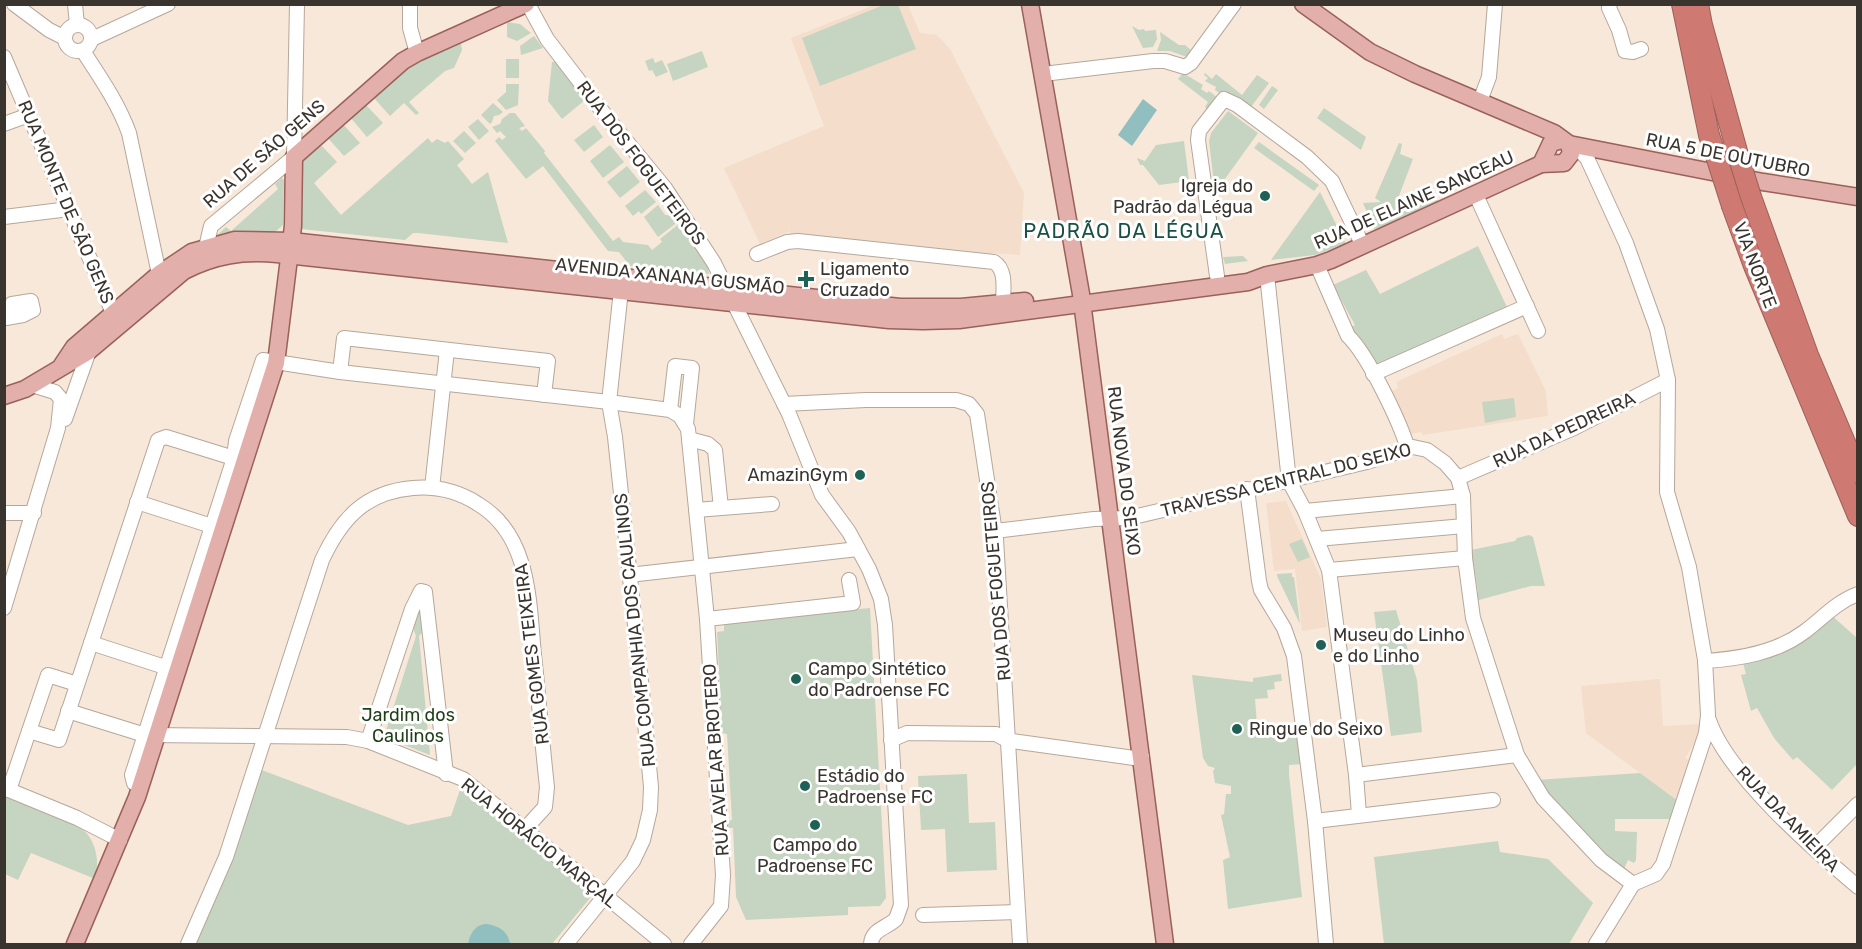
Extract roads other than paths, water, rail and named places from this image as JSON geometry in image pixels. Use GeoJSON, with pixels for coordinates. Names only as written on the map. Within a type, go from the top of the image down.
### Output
{"type":"FeatureCollection","features":[{"type":"Feature","properties":{"kind":"highway","name":"VIA NORTE"},"geometry":{"type":"LineString","coordinates":[[1682,4],[1709,135],[1732,206],[1857,516]]}},
{"type":"Feature","properties":{"kind":"highway","name":"VIA NORTE"},"geometry":{"type":"LineString","coordinates":[[1698,4],[1751,197],[1808,355],[1857,473]]}},
{"type":"Feature","properties":{"kind":"main road","name":"RUA DE SÃO GENS"},"geometry":{"type":"LineString","coordinates":[[294,157],[403,61],[527,4]]}},
{"type":"Feature","properties":{"kind":"main road","name":"RUA NOVA DO SEIXO"},"geometry":{"type":"LineString","coordinates":[[1030,4],[1082,299],[1165,945]]}},
{"type":"Feature","properties":{"kind":"main road","name":"RUA 5 DE OUTUBRO"},"geometry":{"type":"LineString","coordinates":[[1303,4],[1370,52],[1414,74],[1480,101],[1562,149],[1857,197]]}},
{"type":"Feature","properties":{"kind":"main road","name":"RUA DE ELAINE SANCEAU"},"geometry":{"type":"LineString","coordinates":[[1082,299],[1248,282],[1267,275],[1317,265],[1476,195],[1562,149]]}},
{"type":"Feature","properties":{"kind":"main road"},"geometry":{"type":"LineString","coordinates":[[75,945],[139,791],[151,735],[171,669],[240,460],[276,363],[291,248],[294,157]]}},
{"type":"Feature","properties":{"kind":"main road","name":"AVENIDA XANANA GUSMÃO"},"geometry":{"type":"LineString","coordinates":[[291,248],[621,290],[900,307],[960,308],[1082,299]]}},
{"type":"Feature","properties":{"kind":"main road","name":"AVENIDA XANANA GUSMÃO"},"geometry":{"type":"LineString","coordinates":[[207,253],[277,254],[291,248],[730,295],[889,320],[923,321],[996,316],[1082,299]]}},
{"type":"Feature","properties":{"kind":"main road"},"geometry":{"type":"LineString","coordinates":[[60,369],[74,346],[113,313],[163,279],[184,271],[207,253]]}},
{"type":"Feature","properties":{"kind":"main road","name":"RUA DE ELAINE SANCEAU"},"geometry":{"type":"LineString","coordinates":[[1082,299],[1217,276],[1254,272],[1267,275]]}},
{"type":"Feature","properties":{"kind":"main road"},"geometry":{"type":"LineString","coordinates":[[4,396],[32,385],[89,351],[163,279]]}},
{"type":"Feature","properties":{"kind":"street"},"geometry":{"type":"LineString","coordinates":[[14,4],[49,30],[65,38],[70,49],[78,52],[89,46],[92,39],[168,4]]}},
{"type":"Feature","properties":{"kind":"street"},"geometry":{"type":"LineString","coordinates":[[75,4],[77,25]]}},
{"type":"Feature","properties":{"kind":"street"},"geometry":{"type":"LineString","coordinates":[[294,157],[297,4]]}},
{"type":"Feature","properties":{"kind":"street"},"geometry":{"type":"LineString","coordinates":[[410,4],[410,28],[417,53]]}},
{"type":"Feature","properties":{"kind":"street","name":"RUA DOS FOGUETEIROS"},"geometry":{"type":"LineString","coordinates":[[527,4],[547,39],[688,221],[714,263],[784,404],[866,400],[956,400],[969,404],[977,414],[995,531],[1020,945]]}},
{"type":"Feature","properties":{"kind":"street"},"geometry":{"type":"LineString","coordinates":[[1043,74],[1153,61],[1165,61],[1185,67],[1191,63],[1234,4]]}},
{"type":"Feature","properties":{"kind":"street"},"geometry":{"type":"LineString","coordinates":[[1480,101],[1489,77],[1495,4]]}},
{"type":"Feature","properties":{"kind":"street"},"geometry":{"type":"LineString","coordinates":[[1610,4],[1609,8],[1625,51],[1633,52],[1641,49]]}},
{"type":"Feature","properties":{"kind":"street"},"geometry":{"type":"LineString","coordinates":[[65,38],[69,29],[77,25],[87,28],[92,39]]}},
{"type":"Feature","properties":{"kind":"street"},"geometry":{"type":"LineString","coordinates":[[83,51],[119,107],[126,126],[163,279]]}},
{"type":"Feature","properties":{"kind":"street","name":"RUA MONTE DE SÃO GENS"},"geometry":{"type":"LineString","coordinates":[[4,57],[113,313]]}},
{"type":"Feature","properties":{"kind":"street"},"geometry":{"type":"LineString","coordinates":[[1217,276],[1198,140],[1199,131],[1224,99],[1237,105],[1307,157],[1332,181],[1363,246]]}},
{"type":"Feature","properties":{"kind":"street"},"geometry":{"type":"LineString","coordinates":[[4,124],[30,115]]}},
{"type":"Feature","properties":{"kind":"street"},"geometry":{"type":"LineString","coordinates":[[1562,149],[1587,158],[1626,243],[1657,329],[1668,380],[1667,492],[1689,567],[1705,661],[1708,715],[1701,750],[1663,864],[1656,874],[1633,884],[1596,945]]}},
{"type":"Feature","properties":{"kind":"street","name":"RUA DE SÃO GENS"},"geometry":{"type":"LineString","coordinates":[[207,253],[211,226],[294,157]]}},
{"type":"Feature","properties":{"kind":"street"},"geometry":{"type":"LineString","coordinates":[[1476,195],[1538,330]]}},
{"type":"Feature","properties":{"kind":"street"},"geometry":{"type":"LineString","coordinates":[[4,217],[61,210]]}},
{"type":"Feature","properties":{"kind":"street"},"geometry":{"type":"LineString","coordinates":[[757,254],[787,242],[798,241],[994,262],[1002,270],[1004,304]]}},
{"type":"Feature","properties":{"kind":"street"},"geometry":{"type":"LineString","coordinates":[[1317,265],[1348,336],[1354,342],[1389,403],[1408,449]]}},
{"type":"Feature","properties":{"kind":"street"},"geometry":{"type":"LineString","coordinates":[[1267,275],[1289,481],[1305,512],[1329,570],[1359,815]]}},
{"type":"Feature","properties":{"kind":"street","name":"RUA COMPANHIA DOS CAULINOS"},"geometry":{"type":"LineString","coordinates":[[566,945],[633,861],[646,832],[651,799],[642,691],[615,436],[609,402],[621,290]]}},
{"type":"Feature","properties":{"kind":"street"},"geometry":{"type":"LineString","coordinates":[[1373,374],[1527,306]]}},
{"type":"Feature","properties":{"kind":"street"},"geometry":{"type":"LineString","coordinates":[[340,372],[344,338],[548,361],[544,395]]}},
{"type":"Feature","properties":{"kind":"street"},"geometry":{"type":"LineString","coordinates":[[432,488],[447,350]]}},
{"type":"Feature","properties":{"kind":"street"},"geometry":{"type":"LineString","coordinates":[[4,608],[67,396],[89,351]]}},
{"type":"Feature","properties":{"kind":"street"},"geometry":{"type":"LineString","coordinates":[[276,363],[670,410],[686,424]]}},
{"type":"Feature","properties":{"kind":"street","name":"RUA AVELAR BROTERO"},"geometry":{"type":"LineString","coordinates":[[670,410],[675,366],[692,368],[686,424],[707,619],[723,897],[717,913],[691,945]]}},
{"type":"Feature","properties":{"kind":"street"},"geometry":{"type":"LineString","coordinates":[[60,369],[58,381],[67,396]]}},
{"type":"Feature","properties":{"kind":"street","name":"RUA DA PEDREIRA"},"geometry":{"type":"LineString","coordinates":[[1458,478],[1574,428],[1668,380]]}},
{"type":"Feature","properties":{"kind":"street"},"geometry":{"type":"LineString","coordinates":[[32,385],[67,396]]}},
{"type":"Feature","properties":{"kind":"street"},"geometry":{"type":"LineString","coordinates":[[784,404],[822,495],[849,532],[878,592],[884,612],[901,905],[896,919],[872,936],[871,945]]}},
{"type":"Feature","properties":{"kind":"street"},"geometry":{"type":"LineString","coordinates":[[29,731],[59,740],[158,440],[161,437],[172,438],[240,460]]}},
{"type":"Feature","properties":{"kind":"street"},"geometry":{"type":"LineString","coordinates":[[689,439],[708,444],[715,450],[721,508]]}},
{"type":"Feature","properties":{"kind":"street","name":"TRAVESSA CENTRAL DO SEIXO"},"geometry":{"type":"LineString","coordinates":[[995,531],[1094,519],[1129,518],[1367,462],[1408,449],[1418,447],[1427,450],[1445,463],[1458,478],[1463,496],[1465,558],[1473,618],[1517,755],[1543,798],[1601,860],[1633,884]]}},
{"type":"Feature","properties":{"kind":"street","name":"RUA GOMES TEIXEIRA"},"geometry":{"type":"LineString","coordinates":[[188,945],[226,857],[322,560],[340,525],[363,504],[397,490],[432,488],[460,494],[494,514],[513,540],[523,567],[532,628],[547,787],[545,807],[525,829]]}},
{"type":"Feature","properties":{"kind":"street"},"geometry":{"type":"LineString","coordinates":[[1247,489],[1259,581],[1286,634],[1294,656],[1315,821],[1326,945]]}},
{"type":"Feature","properties":{"kind":"street"},"geometry":{"type":"LineString","coordinates":[[1305,512],[1463,496]]}},
{"type":"Feature","properties":{"kind":"street"},"geometry":{"type":"LineString","coordinates":[[137,502],[218,528]]}},
{"type":"Feature","properties":{"kind":"street"},"geometry":{"type":"LineString","coordinates":[[696,510],[772,504]]}},
{"type":"Feature","properties":{"kind":"street"},"geometry":{"type":"LineString","coordinates":[[4,513],[34,513]]}},
{"type":"Feature","properties":{"kind":"street"},"geometry":{"type":"LineString","coordinates":[[1317,539],[1464,526]]}},
{"type":"Feature","properties":{"kind":"street"},"geometry":{"type":"LineString","coordinates":[[629,574],[858,549]]}},
{"type":"Feature","properties":{"kind":"street"},"geometry":{"type":"LineString","coordinates":[[1329,570],[1465,558]]}},
{"type":"Feature","properties":{"kind":"street"},"geometry":{"type":"LineString","coordinates":[[707,619],[853,603],[849,580]]}},
{"type":"Feature","properties":{"kind":"street"},"geometry":{"type":"LineString","coordinates":[[368,741],[412,609],[421,591],[425,592],[446,774]]}},
{"type":"Feature","properties":{"kind":"street"},"geometry":{"type":"LineString","coordinates":[[1705,661],[1754,654],[1787,642],[1803,633],[1836,605],[1857,594]]}},
{"type":"Feature","properties":{"kind":"street"},"geometry":{"type":"LineString","coordinates":[[91,643],[171,669]]}},
{"type":"Feature","properties":{"kind":"street"},"geometry":{"type":"LineString","coordinates":[[77,684],[48,675],[7,789],[77,818],[120,840]]}},
{"type":"Feature","properties":{"kind":"street","name":"RUA HORÁCIO MARÇAL"},"geometry":{"type":"LineString","coordinates":[[68,711],[151,735],[347,737],[368,741],[463,779],[664,944]]}},
{"type":"Feature","properties":{"kind":"street"},"geometry":{"type":"LineString","coordinates":[[889,712],[907,733]]}},
{"type":"Feature","properties":{"kind":"street","name":"RUA DA AMIEIRA"},"geometry":{"type":"LineString","coordinates":[[1708,715],[1719,744],[1752,786],[1857,887]]}},
{"type":"Feature","properties":{"kind":"street"},"geometry":{"type":"LineString","coordinates":[[891,740],[907,733],[996,734],[1007,740],[1134,758],[1142,757]]}},
{"type":"Feature","properties":{"kind":"street"},"geometry":{"type":"LineString","coordinates":[[1701,750],[1719,744]]}},
{"type":"Feature","properties":{"kind":"street"},"geometry":{"type":"LineString","coordinates":[[1356,776],[1517,755]]}},
{"type":"Feature","properties":{"kind":"street"},"geometry":{"type":"LineString","coordinates":[[1315,821],[1493,800]]}},
{"type":"Feature","properties":{"kind":"street"},"geometry":{"type":"LineString","coordinates":[[1814,848],[1857,804]]}},
{"type":"Feature","properties":{"kind":"street"},"geometry":{"type":"LineString","coordinates":[[923,915],[1018,912]]}},
{"type":"Feature","properties":{"kind":"water"},"geometry":{"type":"Polygon","coordinates":[[[1143,99],[1157,110],[1132,146],[1118,135],[1143,99]]]}},
{"type":"Feature","properties":{"kind":"water"},"geometry":{"type":"Polygon","coordinates":[[[487,924],[502,930],[510,944],[468,944],[474,930],[487,924]]]}},
{"type":"Feature","properties":{"kind":"place","name":"Igreja do Padrão da Légua"},"geometry":{"type":"Point","coordinates":[1265,196]}},
{"type":"Feature","properties":{"kind":"place","name":"Ligamento Cruzado"},"geometry":{"type":"Point","coordinates":[806,279]}},
{"type":"Feature","properties":{"kind":"place","name":"AmazinGym"},"geometry":{"type":"Point","coordinates":[860,475]}},
{"type":"Feature","properties":{"kind":"place","name":"Museu do Linho e do Linho"},"geometry":{"type":"Point","coordinates":[1321,645]}},
{"type":"Feature","properties":{"kind":"place","name":"Campo Sintético do Padroense FC"},"geometry":{"type":"Point","coordinates":[796,679]}},
{"type":"Feature","properties":{"kind":"place","name":"Ringue do Seixo"},"geometry":{"type":"Point","coordinates":[1237,729]}},
{"type":"Feature","properties":{"kind":"place","name":"Estádio do Padroense FC"},"geometry":{"type":"Point","coordinates":[805,786]}},
{"type":"Feature","properties":{"kind":"place","name":"Campo do Padroense FC"},"geometry":{"type":"Point","coordinates":[815,825]}},
{"type":"Feature","properties":{"kind":"district","name":"PADRÃO DA LÉGUA"},"geometry":{"type":"Point","coordinates":[1124,231]}},
{"type":"Feature","properties":{"kind":"park label","name":"Jardim dos Caulinos"},"geometry":{"type":"Point","coordinates":[408,725]}}]}
